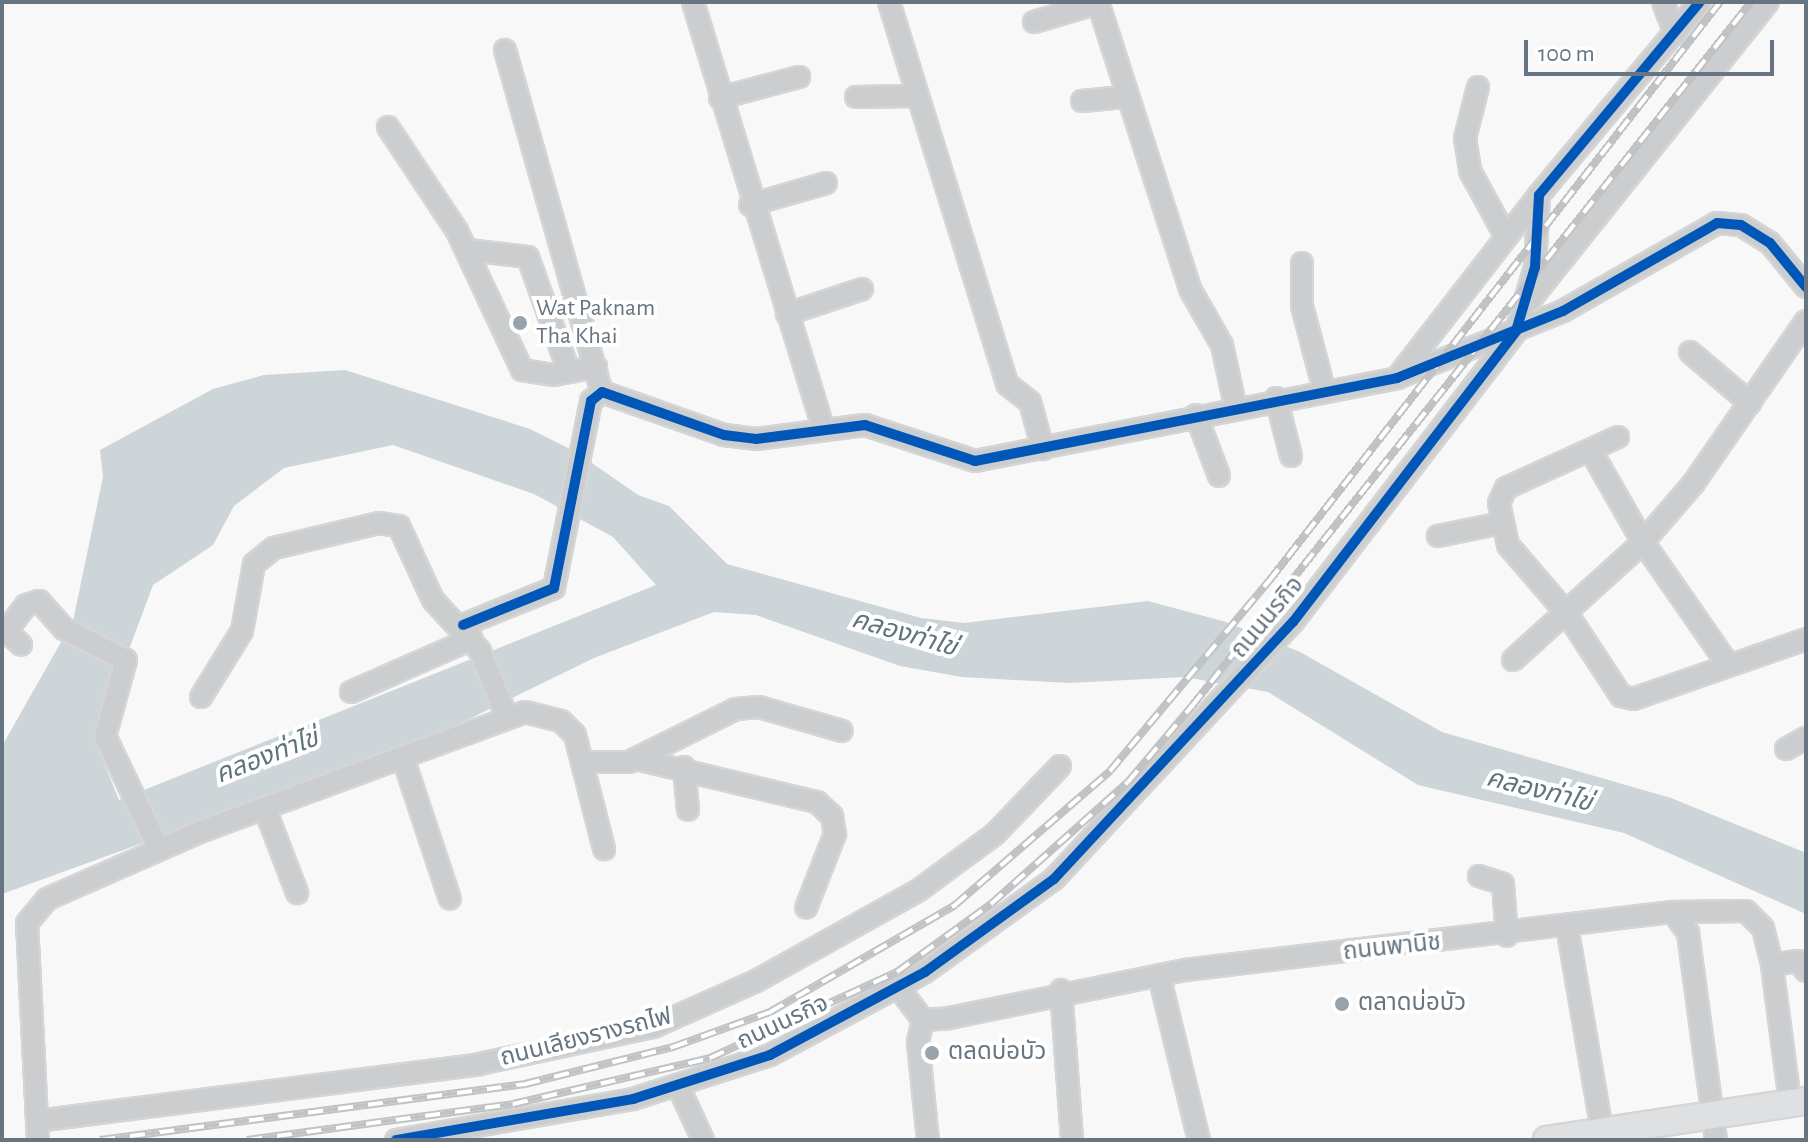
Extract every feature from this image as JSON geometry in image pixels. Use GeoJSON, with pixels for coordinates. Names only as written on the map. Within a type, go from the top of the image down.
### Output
{"type":"FeatureCollection","features":[{"type":"Feature","properties":{"kind":"main road"},"geometry":{"type":"LineString","coordinates":[[1547,1140],[1712,1110],[1798,1102]]}},
{"type":"Feature","properties":{"kind":"street"},"geometry":{"type":"LineString","coordinates":[[693,2],[750,205],[823,428]]}},
{"type":"Feature","properties":{"kind":"street"},"geometry":{"type":"LineString","coordinates":[[889,2],[1007,384],[1030,402],[1043,449]]}},
{"type":"Feature","properties":{"kind":"street"},"geometry":{"type":"LineString","coordinates":[[1034,22],[1098,2],[1124,97],[1198,311],[1222,345],[1235,405]]}},
{"type":"Feature","properties":{"kind":"street"},"geometry":{"type":"LineString","coordinates":[[1663,2],[1675,34]]}},
{"type":"Feature","properties":{"kind":"street"},"geometry":{"type":"LineString","coordinates":[[1397,378],[1505,235],[1700,2]]}},
{"type":"Feature","properties":{"kind":"street"},"geometry":{"type":"LineString","coordinates":[[1528,303],[1768,2]]}},
{"type":"Feature","properties":{"kind":"street"},"geometry":{"type":"LineString","coordinates":[[505,50],[602,392]]}},
{"type":"Feature","properties":{"kind":"street"},"geometry":{"type":"LineString","coordinates":[[720,98],[799,77]]}},
{"type":"Feature","properties":{"kind":"street"},"geometry":{"type":"LineString","coordinates":[[1478,87],[1465,138],[1470,171],[1505,235]]}},
{"type":"Feature","properties":{"kind":"street"},"geometry":{"type":"LineString","coordinates":[[856,97],[916,96]]}},
{"type":"Feature","properties":{"kind":"street"},"geometry":{"type":"LineString","coordinates":[[1082,101],[1124,97]]}},
{"type":"Feature","properties":{"kind":"street"},"geometry":{"type":"LineString","coordinates":[[388,127],[467,250],[522,370],[569,372],[596,367]]}},
{"type":"Feature","properties":{"kind":"street"},"geometry":{"type":"LineString","coordinates":[[750,205],[826,183]]}},
{"type":"Feature","properties":{"kind":"street","name":"ถนนนรกิจ"},"geometry":{"type":"LineString","coordinates":[[396,1140],[679,1088],[770,1055],[898,987],[1054,879],[1196,733],[1293,622],[1516,331],[1528,303],[1539,195]]}},
{"type":"Feature","properties":{"kind":"street"},"geometry":{"type":"LineString","coordinates":[[602,392],[724,435],[756,439],[823,428],[900,431],[975,461],[1043,449],[1235,405],[1397,378],[1516,331],[1717,223],[1741,225],[1770,243],[1806,287]]}},
{"type":"Feature","properties":{"kind":"street"},"geometry":{"type":"LineString","coordinates":[[467,250],[528,257],[569,372]]}},
{"type":"Feature","properties":{"kind":"street"},"geometry":{"type":"LineString","coordinates":[[1302,263],[1302,306],[1324,389]]}},
{"type":"Feature","properties":{"kind":"street"},"geometry":{"type":"LineString","coordinates":[[787,314],[862,289]]}},
{"type":"Feature","properties":{"kind":"street"},"geometry":{"type":"LineString","coordinates":[[1513,660],[1568,615],[1643,542],[1750,403],[1806,321]]}},
{"type":"Feature","properties":{"kind":"street"},"geometry":{"type":"LineString","coordinates":[[1690,352],[1750,403]]}},
{"type":"Feature","properties":{"kind":"street"},"geometry":{"type":"LineString","coordinates":[[351,692],[472,638],[554,588],[564,518],[584,446],[591,401],[602,392]]}},
{"type":"Feature","properties":{"kind":"street"},"geometry":{"type":"LineString","coordinates":[[1276,398],[1291,456]]}},
{"type":"Feature","properties":{"kind":"street"},"geometry":{"type":"LineString","coordinates":[[1196,415],[1219,476]]}},
{"type":"Feature","properties":{"kind":"street"},"geometry":{"type":"LineString","coordinates":[[1618,437],[1506,488],[1502,523],[1508,545],[1568,615],[1621,696],[1633,699],[1727,663],[1806,639]]}},
{"type":"Feature","properties":{"kind":"street"},"geometry":{"type":"LineString","coordinates":[[1591,451],[1643,542],[1727,663]]}},
{"type":"Feature","properties":{"kind":"street"},"geometry":{"type":"LineString","coordinates":[[201,697],[242,631],[245,580],[274,548],[379,523],[399,526],[433,600],[472,638],[506,714]]}},
{"type":"Feature","properties":{"kind":"street"},"geometry":{"type":"LineString","coordinates":[[1438,536],[1502,523]]}},
{"type":"Feature","properties":{"kind":"street"},"geometry":{"type":"LineString","coordinates":[[21,645],[4,629],[26,605],[39,601],[67,630],[123,658],[129,670],[107,744],[156,844]]}},
{"type":"Feature","properties":{"kind":"street"},"geometry":{"type":"LineString","coordinates":[[636,759],[736,709],[759,707],[842,731]]}},
{"type":"Feature","properties":{"kind":"street"},"geometry":{"type":"LineString","coordinates":[[38,1130],[27,923],[47,899],[156,844],[404,761],[506,714],[544,713],[569,725],[582,762],[604,849]]}},
{"type":"Feature","properties":{"kind":"street"},"geometry":{"type":"LineString","coordinates":[[1786,749],[1806,738]]}},
{"type":"Feature","properties":{"kind":"street"},"geometry":{"type":"LineString","coordinates":[[582,762],[636,759],[684,767],[817,802],[832,816],[835,834],[806,908]]}},
{"type":"Feature","properties":{"kind":"street"},"geometry":{"type":"LineString","coordinates":[[404,761],[450,899]]}},
{"type":"Feature","properties":{"kind":"street","name":"ถนนเลียงรางรถไฟ"},"geometry":{"type":"LineString","coordinates":[[38,1130],[479,1064],[653,1027],[758,980],[919,890],[995,834],[1060,766]]}},
{"type":"Feature","properties":{"kind":"street"},"geometry":{"type":"LineString","coordinates":[[684,767],[688,810]]}},
{"type":"Feature","properties":{"kind":"street"},"geometry":{"type":"LineString","coordinates":[[265,809],[297,893]]}},
{"type":"Feature","properties":{"kind":"street"},"geometry":{"type":"LineString","coordinates":[[1479,876],[1503,884],[1507,936]]}},
{"type":"Feature","properties":{"kind":"street","name":"ถนนพานิช"},"geometry":{"type":"LineString","coordinates":[[923,1020],[1061,990],[1159,975],[1507,936],[1673,912],[1746,911],[1766,935],[1772,965]]}},
{"type":"Feature","properties":{"kind":"street"},"geometry":{"type":"LineString","coordinates":[[1673,912],[1688,933],[1716,1140]]}},
{"type":"Feature","properties":{"kind":"street"},"geometry":{"type":"LineString","coordinates":[[1567,926],[1602,1130]]}},
{"type":"Feature","properties":{"kind":"street"},"geometry":{"type":"LineString","coordinates":[[1798,1102],[1772,965],[1798,961],[1806,971]]}},
{"type":"Feature","properties":{"kind":"street"},"geometry":{"type":"LineString","coordinates":[[1159,975],[1199,1140]]}},
{"type":"Feature","properties":{"kind":"street"},"geometry":{"type":"LineString","coordinates":[[898,987],[923,1020],[918,1042],[928,1140]]}},
{"type":"Feature","properties":{"kind":"street"},"geometry":{"type":"LineString","coordinates":[[1061,990],[1072,1140]]}},
{"type":"Feature","properties":{"kind":"street"},"geometry":{"type":"LineString","coordinates":[[679,1088],[703,1140]]}},
{"type":"Feature","properties":{"kind":"water","name":"คลองท่าไข่"},"geometry":{"type":"Polygon","coordinates":[[[345,370],[530,429],[576,452],[638,495],[669,506],[727,564],[921,618],[964,623],[1148,601],[1226,622],[1300,652],[1442,732],[1671,798],[1804,852],[1806,914],[1624,833],[1418,785],[1268,692],[1185,677],[1069,683],[962,677],[900,666],[756,615],[714,612],[594,658],[422,742],[2,894],[2,746],[73,621],[103,477],[100,450],[213,389],[264,375],[345,370]],[[393,445],[284,468],[234,506],[213,545],[153,585],[95,741],[119,800],[656,585],[613,537],[534,494],[393,445]]]}},
{"type":"Feature","properties":{"kind":"railway"},"geometry":{"type":"LineString","coordinates":[[100,1140],[525,1084],[673,1047],[770,1012],[955,905],[1110,771],[1269,581],[1720,2]]}},
{"type":"Feature","properties":{"kind":"railway"},"geometry":{"type":"LineString","coordinates":[[247,1140],[513,1104],[710,1058],[897,972],[991,904],[1128,782],[1192,706],[1751,2]]}},
{"type":"Feature","properties":{"kind":"cycle path"},"geometry":{"type":"LineString","coordinates":[[396,1140],[633,1099],[770,1055],[925,972],[1054,879],[1293,622],[1516,331],[1535,267],[1539,195],[1700,2]]}},
{"type":"Feature","properties":{"kind":"cycle path"},"geometry":{"type":"LineString","coordinates":[[463,625],[554,588],[591,401],[602,392],[724,435],[756,439],[865,425],[975,461],[1397,378],[1563,311],[1717,223],[1741,225],[1770,243],[1806,287]]}},
{"type":"Feature","properties":{"kind":"place","name":"Wat Paknam Tha Khai"},"geometry":{"type":"Point","coordinates":[520,323]}},
{"type":"Feature","properties":{"kind":"place","name":"ตลาดบ่อบัว"},"geometry":{"type":"Point","coordinates":[1342,1004]}},
{"type":"Feature","properties":{"kind":"place","name":"ตลดบ่อบัว"},"geometry":{"type":"Point","coordinates":[932,1053]}}]}
